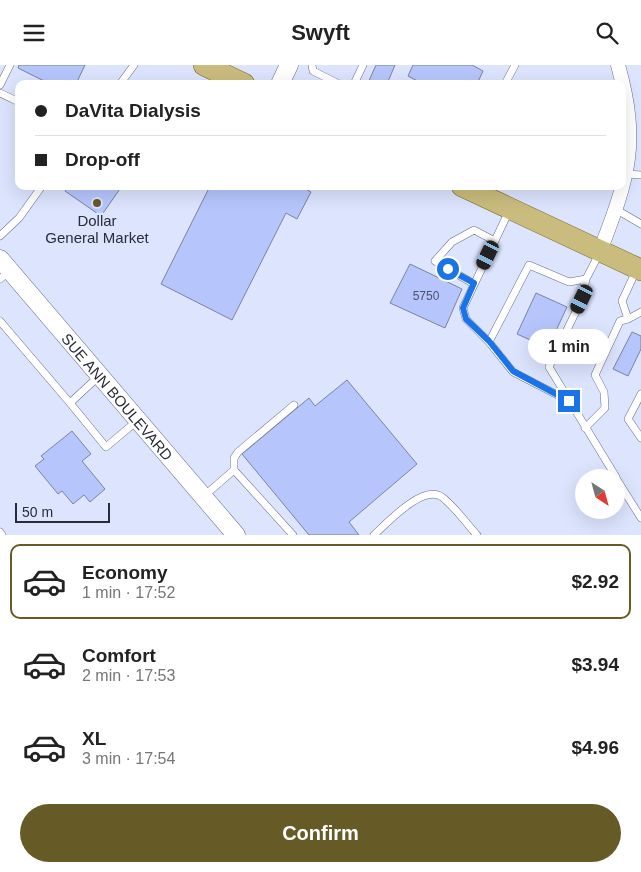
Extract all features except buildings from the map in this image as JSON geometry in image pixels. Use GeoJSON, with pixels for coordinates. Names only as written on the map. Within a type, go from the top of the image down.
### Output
{"type":"FeatureCollection","features":[{"type":"Feature","properties":{"kind":"main road"},"geometry":{"type":"LineString","coordinates":[[204,65],[236,80]]}},
{"type":"Feature","properties":{"kind":"main road"},"geometry":{"type":"LineString","coordinates":[[471,190],[639,269]]}},
{"type":"Feature","properties":{"kind":"street"},"geometry":{"type":"LineString","coordinates":[[282,80],[289,65]]}},
{"type":"Feature","properties":{"kind":"street"},"geometry":{"type":"LineString","coordinates":[[618,65],[622,80]]}},
{"type":"Feature","properties":{"kind":"street"},"geometry":{"type":"LineString","coordinates":[[600,251],[617,209],[637,173],[626,129]]}},
{"type":"Feature","properties":{"kind":"street","name":"SUE ANN BOULEVARD"},"geometry":{"type":"LineString","coordinates":[[3,270],[100,375],[232,533]]}},
{"type":"Feature","properties":{"kind":"lane"},"geometry":{"type":"LineString","coordinates":[[0,85],[10,65]]}},
{"type":"Feature","properties":{"kind":"lane"},"geometry":{"type":"LineString","coordinates":[[123,80],[134,65]]}},
{"type":"Feature","properties":{"kind":"lane"},"geometry":{"type":"LineString","coordinates":[[312,65],[313,71],[331,80]]}},
{"type":"Feature","properties":{"kind":"lane"},"geometry":{"type":"LineString","coordinates":[[356,80],[363,65]]}},
{"type":"Feature","properties":{"kind":"lane"},"geometry":{"type":"LineString","coordinates":[[508,80],[515,65]]}},
{"type":"Feature","properties":{"kind":"lane"},"geometry":{"type":"LineString","coordinates":[[0,93],[15,100]]}},
{"type":"Feature","properties":{"kind":"lane"},"geometry":{"type":"LineString","coordinates":[[0,236],[19,218],[39,190]]}},
{"type":"Feature","properties":{"kind":"lane"},"geometry":{"type":"LineString","coordinates":[[510,208],[463,308],[466,319],[489,341],[513,371],[569,401]]}},
{"type":"Feature","properties":{"kind":"lane"},"geometry":{"type":"LineString","coordinates":[[617,209],[641,224]]}},
{"type":"Feature","properties":{"kind":"lane"},"geometry":{"type":"LineString","coordinates":[[474,283],[435,261],[452,242],[474,231],[495,241]]}},
{"type":"Feature","properties":{"kind":"lane"},"geometry":{"type":"LineString","coordinates":[[600,251],[586,279],[582,299],[549,367],[610,469]]}},
{"type":"Feature","properties":{"kind":"lane"},"geometry":{"type":"LineString","coordinates":[[489,341],[529,265],[569,282],[586,279]]}},
{"type":"Feature","properties":{"kind":"lane"},"geometry":{"type":"LineString","coordinates":[[628,319],[622,301],[639,269]]}},
{"type":"Feature","properties":{"kind":"lane"},"geometry":{"type":"LineString","coordinates":[[585,428],[605,408],[604,392],[595,375],[620,321],[641,312]]}},
{"type":"Feature","properties":{"kind":"lane"},"geometry":{"type":"LineString","coordinates":[[0,321],[106,447],[138,420]]}},
{"type":"Feature","properties":{"kind":"lane"},"geometry":{"type":"LineString","coordinates":[[70,403],[100,375]]}},
{"type":"Feature","properties":{"kind":"lane"},"geometry":{"type":"LineString","coordinates":[[640,435],[628,419],[641,394]]}},
{"type":"Feature","properties":{"kind":"lane"},"geometry":{"type":"LineString","coordinates":[[293,535],[234,470],[234,458],[238,452],[294,405]]}},
{"type":"Feature","properties":{"kind":"lane"},"geometry":{"type":"LineString","coordinates":[[203,496],[234,470]]}},
{"type":"Feature","properties":{"kind":"lane"},"geometry":{"type":"LineString","coordinates":[[625,490],[638,507],[641,518]]}},
{"type":"Feature","properties":{"kind":"lane"},"geometry":{"type":"LineString","coordinates":[[374,535],[418,497],[430,493],[441,496],[477,535]]}},
{"type":"Feature","properties":{"kind":"place","name":"Dollar General Market"},"geometry":{"type":"Point","coordinates":[97,203]}},
{"type":"Feature","properties":{"kind":"route"},"geometry":{"type":"LineString","coordinates":[[448,269],[474,283],[463,308],[466,319],[489,341],[513,371],[569,401]]}}]}
